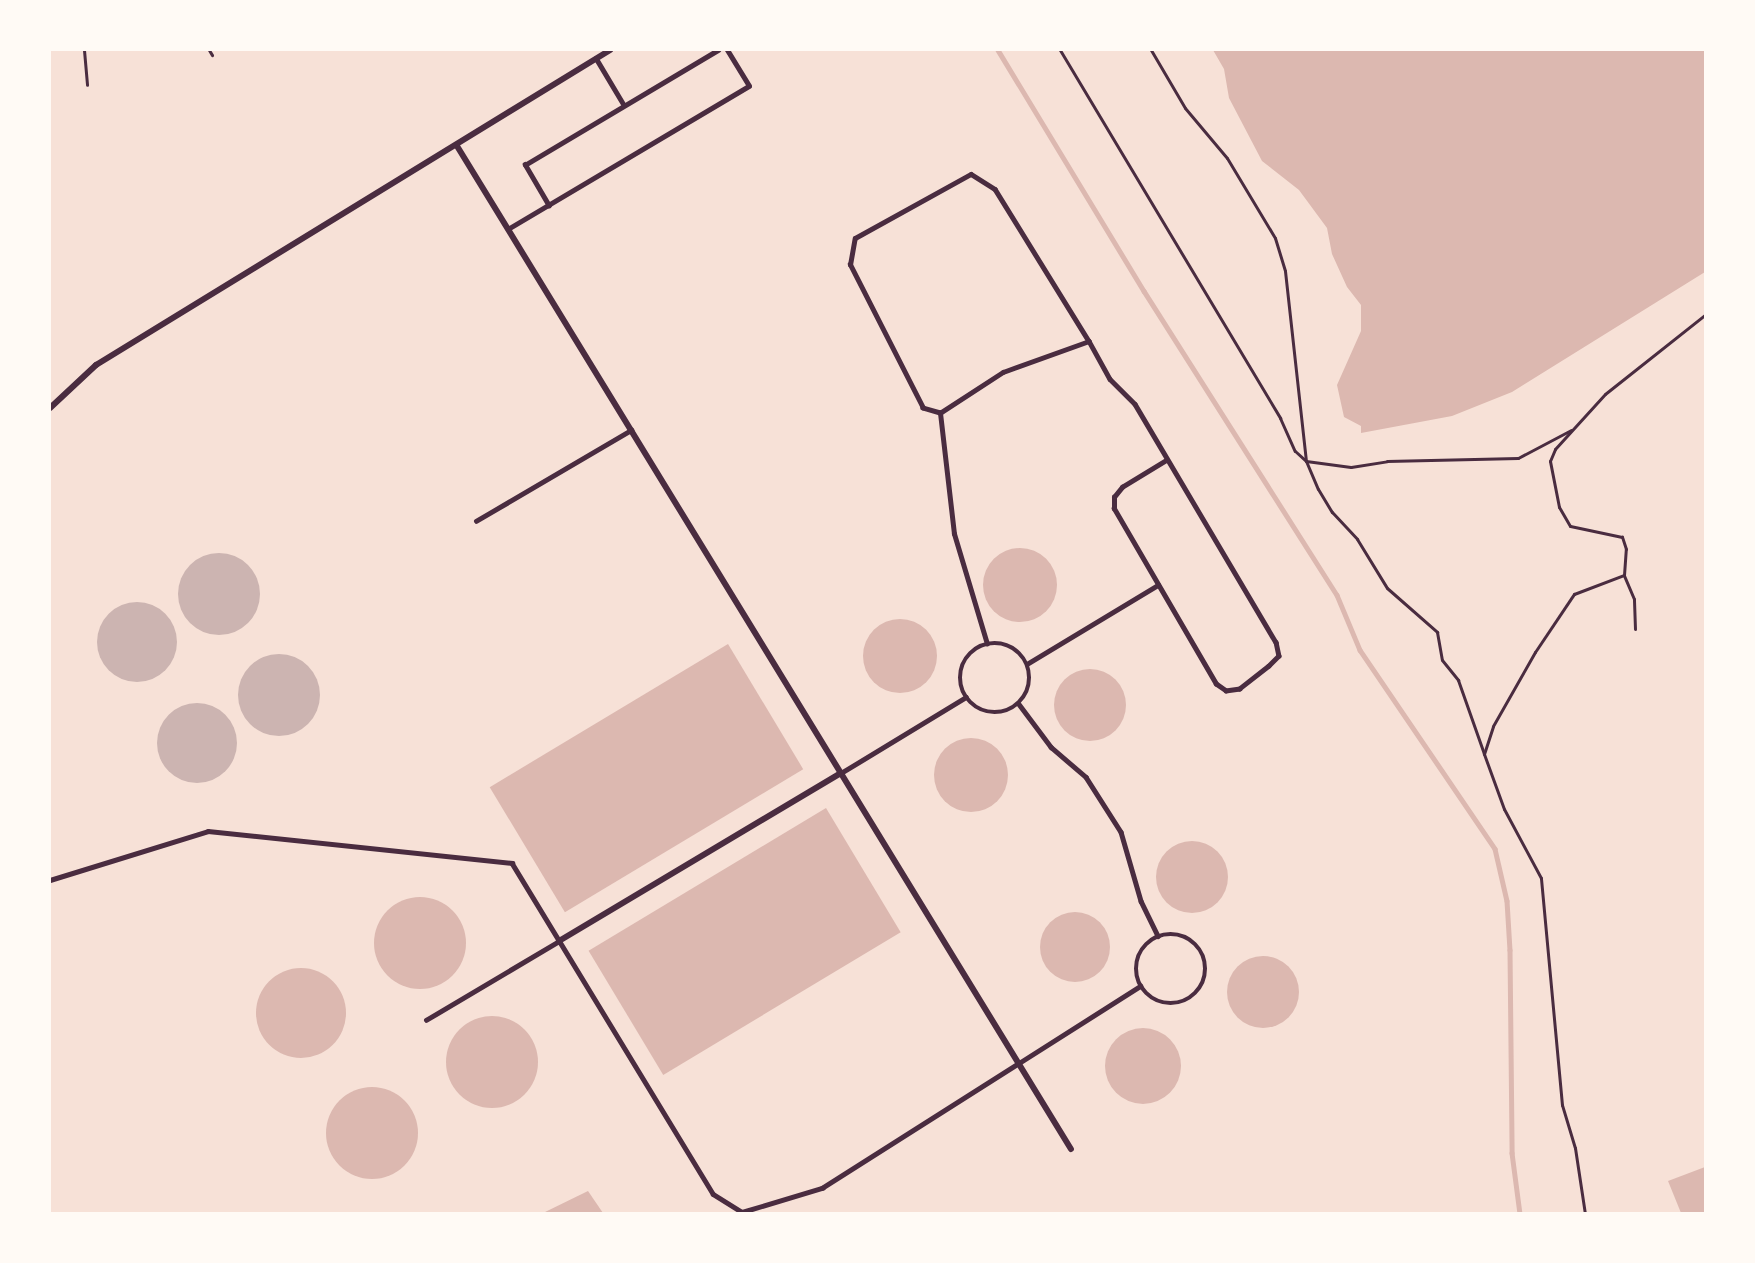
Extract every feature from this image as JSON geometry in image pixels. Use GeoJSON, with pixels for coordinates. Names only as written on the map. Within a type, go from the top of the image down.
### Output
{"type":"FeatureCollection","features":[{"type":"Feature","properties":{"kind":"street"},"geometry":{"type":"LineString","coordinates":[[50,408],[96,365],[457,146],[610,50]]}},
{"type":"Feature","properties":{"kind":"street"},"geometry":{"type":"LineString","coordinates":[[457,146],[1071,1149]]}},
{"type":"Feature","properties":{"kind":"street"},"geometry":{"type":"LineString","coordinates":[[559,941],[841,773]]}},
{"type":"Feature","properties":{"kind":"lane"},"geometry":{"type":"LineString","coordinates":[[549,206],[525,165],[718,50]]}},
{"type":"Feature","properties":{"kind":"lane"},"geometry":{"type":"LineString","coordinates":[[508,229],[749,86],[727,50]]}},
{"type":"Feature","properties":{"kind":"lane"},"geometry":{"type":"LineString","coordinates":[[596,58],[624,105]]}},
{"type":"Feature","properties":{"kind":"lane"},"geometry":{"type":"LineString","coordinates":[[1089,341],[1003,372],[940,413],[923,408],[850,265],[855,238],[971,174],[995,189],[1089,341],[1110,379],[1135,404],[1166,460],[1276,642],[1279,656],[1240,689],[1226,691],[1216,684],[1114,509],[1114,498],[1122,487],[1166,460]]}},
{"type":"Feature","properties":{"kind":"lane"},"geometry":{"type":"LineString","coordinates":[[940,413],[954,534],[987,644]]}},
{"type":"Feature","properties":{"kind":"lane"},"geometry":{"type":"LineString","coordinates":[[476,521],[631,430]]}},
{"type":"Feature","properties":{"kind":"lane"},"geometry":{"type":"LineString","coordinates":[[1028,664],[1158,585]]}},
{"type":"Feature","properties":{"kind":"lane"},"geometry":{"type":"LineString","coordinates":[[987,644],[1009,645],[1028,664],[1030,683],[1019,704],[997,713],[974,706],[966,697],[960,676],[968,655],[987,644]]}},
{"type":"Feature","properties":{"kind":"lane"},"geometry":{"type":"LineString","coordinates":[[841,773],[966,697]]}},
{"type":"Feature","properties":{"kind":"lane"},"geometry":{"type":"LineString","coordinates":[[1019,704],[1051,747],[1086,777],[1121,832],[1141,901],[1158,936]]}},
{"type":"Feature","properties":{"kind":"lane"},"geometry":{"type":"LineString","coordinates":[[50,880],[208,831],[512,863],[713,1194],[742,1212],[822,1188],[1017,1061],[1140,986]]}},
{"type":"Feature","properties":{"kind":"lane"},"geometry":{"type":"LineString","coordinates":[[1180,935],[1199,947],[1206,968],[1204,979],[1191,997],[1169,1004],[1157,1002],[1140,986],[1136,975],[1138,957],[1148,942],[1158,936],[1180,935]]}},
{"type":"Feature","properties":{"kind":"lane"},"geometry":{"type":"LineString","coordinates":[[426,1020],[559,941]]}},
{"type":"Feature","properties":{"kind":"path"},"geometry":{"type":"LineString","coordinates":[[84,50],[87,86]]}},
{"type":"Feature","properties":{"kind":"path"},"geometry":{"type":"LineString","coordinates":[[209,50],[212,55]]}},
{"type":"Feature","properties":{"kind":"path"},"geometry":{"type":"LineString","coordinates":[[1060,50],[1280,418],[1295,451],[1306,461],[1351,467],[1387,461],[1518,458],[1571,430]]}},
{"type":"Feature","properties":{"kind":"path"},"geometry":{"type":"LineString","coordinates":[[1151,50],[1185,108],[1227,158],[1275,238],[1285,271],[1306,461],[1332,512],[1357,539],[1387,588],[1437,632],[1442,660],[1458,680],[1504,809],[1541,878],[1562,1105],[1575,1148],[1585,1214]]}},
{"type":"Feature","properties":{"kind":"path"},"geometry":{"type":"LineString","coordinates":[[1635,629],[1634,599],[1624,575],[1626,549],[1622,537],[1570,526],[1559,507],[1550,461],[1571,430],[1605,394],[1706,314]]}},
{"type":"Feature","properties":{"kind":"path"},"geometry":{"type":"LineString","coordinates":[[1484,754],[1493,726],[1535,652],[1574,594],[1624,575]]}},
{"type":"Feature","properties":{"kind":"shaded area"},"geometry":{"type":"Polygon","coordinates":[[[1213,50],[1705,50],[1705,272],[1512,392],[1452,416],[1361,433],[1361,426],[1344,417],[1337,385],[1361,331],[1361,305],[1347,287],[1332,254],[1327,228],[1299,190],[1262,161],[1229,98],[1224,69],[1213,50]]]}},
{"type":"Feature","properties":{"kind":"shaded area"},"geometry":{"type":"Polygon","coordinates":[[[1020,548],[1041,554],[1051,564],[1057,585],[1051,606],[1041,616],[1020,622],[999,616],[989,606],[983,585],[989,564],[999,554],[1020,548]]]}},
{"type":"Feature","properties":{"kind":"shaded area"},"geometry":{"type":"Polygon","coordinates":[[[900,619],[914,622],[926,630],[934,642],[937,656],[934,670],[926,682],[914,690],[900,693],[886,690],[874,682],[866,670],[863,656],[866,642],[874,630],[886,622],[900,619]]]}},
{"type":"Feature","properties":{"kind":"shaded area"},"geometry":{"type":"Polygon","coordinates":[[[728,644],[803,769],[565,912],[490,787],[728,644]]]}},
{"type":"Feature","properties":{"kind":"shaded area"},"geometry":{"type":"Polygon","coordinates":[[[1090,669],[1110,675],[1120,685],[1126,705],[1120,725],[1110,735],[1090,741],[1070,735],[1060,725],[1054,705],[1060,685],[1070,675],[1090,669]]]}},
{"type":"Feature","properties":{"kind":"shaded area"},"geometry":{"type":"Polygon","coordinates":[[[971,738],[985,741],[997,749],[1005,761],[1008,775],[1005,789],[997,801],[985,809],[971,812],[957,809],[945,801],[937,789],[934,775],[937,761],[945,749],[957,741],[971,738]]]}},
{"type":"Feature","properties":{"kind":"shaded area"},"geometry":{"type":"Polygon","coordinates":[[[826,808],[901,932],[663,1075],[589,951],[826,808]]]}},
{"type":"Feature","properties":{"kind":"shaded area"},"geometry":{"type":"Polygon","coordinates":[[[1192,841],[1212,847],[1222,857],[1228,877],[1222,897],[1212,907],[1192,913],[1172,907],[1162,897],[1156,877],[1162,857],[1172,847],[1192,841]]]}},
{"type":"Feature","properties":{"kind":"shaded area"},"geometry":{"type":"Polygon","coordinates":[[[420,897],[437,901],[452,911],[462,926],[466,943],[462,960],[452,975],[437,985],[420,989],[403,985],[388,975],[378,960],[374,943],[378,926],[388,911],[403,901],[420,897]]]}},
{"type":"Feature","properties":{"kind":"shaded area"},"geometry":{"type":"Polygon","coordinates":[[[1082,912],[1095,918],[1104,927],[1108,933],[1110,947],[1108,961],[1100,972],[1089,980],[1068,982],[1050,972],[1042,961],[1040,940],[1050,922],[1061,914],[1082,912]]]}},
{"type":"Feature","properties":{"kind":"shaded area"},"geometry":{"type":"Polygon","coordinates":[[[1263,956],[1283,962],[1293,972],[1299,992],[1293,1012],[1283,1022],[1263,1028],[1243,1022],[1233,1012],[1227,992],[1233,972],[1243,962],[1263,956]]]}},
{"type":"Feature","properties":{"kind":"shaded area"},"geometry":{"type":"Polygon","coordinates":[[[301,968],[318,971],[333,981],[343,996],[346,1013],[343,1030],[333,1045],[318,1055],[301,1058],[284,1055],[269,1045],[259,1030],[256,1013],[259,996],[269,981],[284,971],[301,968]]]}},
{"type":"Feature","properties":{"kind":"shaded area"},"geometry":{"type":"Polygon","coordinates":[[[483,1016],[501,1016],[518,1023],[531,1036],[538,1053],[538,1071],[531,1088],[518,1101],[501,1108],[483,1108],[466,1101],[453,1088],[446,1071],[446,1053],[453,1036],[466,1023],[483,1016]]]}},
{"type":"Feature","properties":{"kind":"shaded area"},"geometry":{"type":"Polygon","coordinates":[[[1143,1028],[1157,1031],[1170,1039],[1178,1052],[1181,1066],[1178,1080],[1170,1093],[1157,1101],[1143,1104],[1129,1101],[1116,1093],[1108,1080],[1105,1066],[1108,1052],[1116,1039],[1129,1031],[1143,1028]]]}},
{"type":"Feature","properties":{"kind":"shaded area"},"geometry":{"type":"Polygon","coordinates":[[[372,1087],[398,1095],[410,1107],[418,1133],[410,1159],[398,1171],[372,1179],[346,1171],[334,1159],[326,1133],[334,1107],[346,1095],[372,1087]]]}},
{"type":"Feature","properties":{"kind":"shaded area"},"geometry":{"type":"Polygon","coordinates":[[[1705,1167],[1705,1213],[1681,1213],[1668,1181],[1705,1167]]]}},
{"type":"Feature","properties":{"kind":"shaded area"},"geometry":{"type":"Polygon","coordinates":[[[588,1191],[603,1213],[543,1213],[588,1191]]]}},
{"type":"Feature","properties":{"kind":"building"},"geometry":{"type":"Polygon","coordinates":[[[219,553],[235,557],[248,565],[256,578],[260,594],[256,610],[248,623],[235,631],[219,635],[203,631],[190,623],[182,610],[178,594],[182,578],[190,565],[203,557],[219,553]]]}},
{"type":"Feature","properties":{"kind":"building"},"geometry":{"type":"Polygon","coordinates":[[[137,602],[152,605],[165,614],[174,627],[177,642],[174,657],[165,670],[152,679],[137,682],[122,679],[109,670],[100,657],[97,642],[100,627],[109,614],[122,605],[137,602]]]}},
{"type":"Feature","properties":{"kind":"building"},"geometry":{"type":"Polygon","coordinates":[[[279,654],[295,657],[308,666],[317,679],[320,695],[317,711],[308,724],[295,733],[279,736],[263,733],[250,724],[241,711],[238,695],[241,679],[250,666],[263,657],[279,654]]]}},
{"type":"Feature","properties":{"kind":"building"},"geometry":{"type":"Polygon","coordinates":[[[197,703],[212,706],[225,715],[234,728],[237,743],[234,758],[225,771],[212,780],[197,783],[182,780],[169,771],[160,758],[157,743],[160,728],[169,715],[182,706],[197,703]]]}},
{"type":"Feature","properties":{"kind":"waterway"},"geometry":{"type":"LineString","coordinates":[[998,50],[1144,291],[1337,595],[1360,650],[1495,849],[1507,901],[1510,950],[1512,1153],[1520,1214]]}}]}
